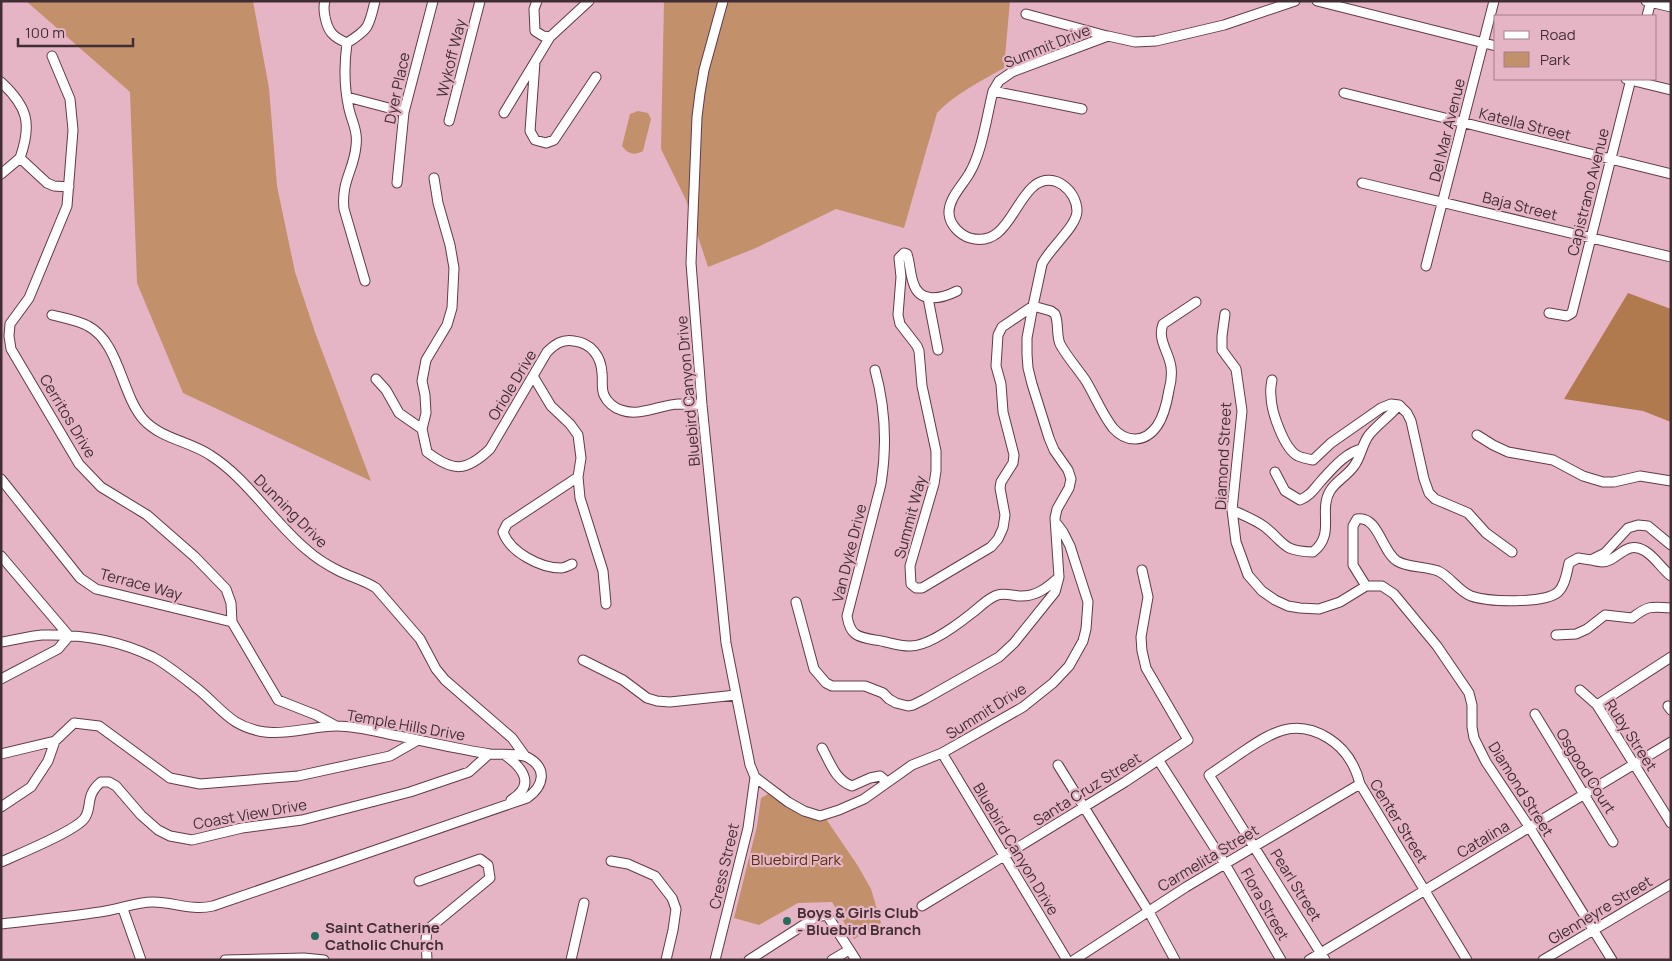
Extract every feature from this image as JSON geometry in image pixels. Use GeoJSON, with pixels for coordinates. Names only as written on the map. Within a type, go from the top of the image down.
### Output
{"type":"FeatureCollection","features":[{"type":"Feature","properties":{"kind":"street"},"geometry":{"type":"LineString","coordinates":[[347,43],[364,32],[370,22],[375,1]]}},
{"type":"Feature","properties":{"kind":"street","name":"Dyer Place"},"geometry":{"type":"LineString","coordinates":[[398,183],[404,112],[433,1]]}},
{"type":"Feature","properties":{"kind":"street","name":"Wykoff Way"},"geometry":{"type":"LineString","coordinates":[[449,121],[480,1]]}},
{"type":"Feature","properties":{"kind":"street"},"geometry":{"type":"LineString","coordinates":[[537,1],[534,9],[535,31],[543,36],[550,36]]}},
{"type":"Feature","properties":{"kind":"street"},"geometry":{"type":"LineString","coordinates":[[504,113],[550,36],[589,1]]}},
{"type":"Feature","properties":{"kind":"street","name":"Bluebird Canyon Drive"},"geometry":{"type":"LineString","coordinates":[[723,1],[704,70],[697,117],[691,263],[702,405],[726,643],[750,765],[755,777]]}},
{"type":"Feature","properties":{"kind":"street","name":"Summit Drive"},"geometry":{"type":"LineString","coordinates":[[755,777],[788,802],[804,811],[820,816],[864,799],[912,765],[942,753],[1023,707],[1053,683],[1069,666],[1076,655],[1086,629],[1088,602],[1070,546],[1063,532],[1056,524],[1055,518],[1056,509],[1069,488],[1068,470],[1052,444],[1028,368],[1028,338],[1042,264],[1077,216],[1077,202],[1070,190],[1061,184],[1048,181],[1036,184],[1000,231],[991,238],[979,241],[958,232],[952,224],[949,214],[951,203],[975,162],[993,91],[999,81],[1012,72],[1108,36],[1135,42],[1156,41],[1224,25],[1269,6],[1295,1]]}},
{"type":"Feature","properties":{"kind":"street"},"geometry":{"type":"LineString","coordinates":[[1317,1],[1336,3],[1494,46]]}},
{"type":"Feature","properties":{"kind":"street","name":"Del Mar Avenue"},"geometry":{"type":"LineString","coordinates":[[1426,266],[1494,1]]}},
{"type":"Feature","properties":{"kind":"street"},"geometry":{"type":"LineString","coordinates":[[1647,15],[1649,2],[1671,7]]}},
{"type":"Feature","properties":{"kind":"street"},"geometry":{"type":"LineString","coordinates":[[323,3],[327,25],[331,34],[347,43]]}},
{"type":"Feature","properties":{"kind":"street"},"geometry":{"type":"LineString","coordinates":[[1026,14],[1108,36]]}},
{"type":"Feature","properties":{"kind":"street"},"geometry":{"type":"LineString","coordinates":[[347,43],[344,77],[349,110],[356,126],[357,144],[344,189],[343,200],[365,281]]}},
{"type":"Feature","properties":{"kind":"street","name":"Cerritos Drive"},"geometry":{"type":"LineString","coordinates":[[52,56],[70,99],[73,130],[67,206],[29,298],[10,324],[11,349],[79,464],[101,487],[147,515],[195,557],[226,589],[232,622],[278,700],[316,715],[336,726]]}},
{"type":"Feature","properties":{"kind":"street"},"geometry":{"type":"LineString","coordinates":[[535,62],[530,131],[535,140],[546,143],[554,140],[596,77]]}},
{"type":"Feature","properties":{"kind":"street","name":"Capistrano Avenue"},"geometry":{"type":"LineString","coordinates":[[1549,312],[1566,316],[1572,313],[1629,80]]}},
{"type":"Feature","properties":{"kind":"street"},"geometry":{"type":"LineString","coordinates":[[1633,80],[1671,90]]}},
{"type":"Feature","properties":{"kind":"street"},"geometry":{"type":"LineString","coordinates":[[1,82],[21,103],[27,138],[20,158],[1,174]]}},
{"type":"Feature","properties":{"kind":"street"},"geometry":{"type":"LineString","coordinates":[[993,91],[1082,109]]}},
{"type":"Feature","properties":{"kind":"street","name":"Katella Street"},"geometry":{"type":"LineString","coordinates":[[1344,93],[1671,174]]}},
{"type":"Feature","properties":{"kind":"street"},"geometry":{"type":"LineString","coordinates":[[347,97],[404,112]]}},
{"type":"Feature","properties":{"kind":"street"},"geometry":{"type":"LineString","coordinates":[[20,158],[47,183],[54,186],[69,187]]}},
{"type":"Feature","properties":{"kind":"street"},"geometry":{"type":"LineString","coordinates":[[376,379],[386,390],[400,413],[422,430],[426,413],[422,381],[426,360],[447,325],[452,308],[453,291],[453,260],[438,203],[434,178]]}},
{"type":"Feature","properties":{"kind":"street","name":"Baja Street"},"geometry":{"type":"LineString","coordinates":[[1362,183],[1671,257]]}},
{"type":"Feature","properties":{"kind":"street","name":"Summit Way"},"geometry":{"type":"LineString","coordinates":[[928,298],[919,293],[913,284],[907,254],[904,253],[899,258],[901,276],[898,315],[900,324],[919,351],[922,386],[936,461],[934,484],[910,566],[911,584],[916,588],[922,588],[990,547],[998,539],[1003,528],[1005,515],[1000,488],[1001,482],[1013,463],[1014,455],[1003,412],[1001,384],[996,366],[998,334],[1002,327],[1033,306]]}},
{"type":"Feature","properties":{"kind":"street"},"geometry":{"type":"LineString","coordinates":[[938,350],[928,298],[946,297],[957,291]]}},
{"type":"Feature","properties":{"kind":"street"},"geometry":{"type":"LineString","coordinates":[[1033,306],[1055,314],[1060,343],[1068,356],[1085,380],[1112,427],[1124,437],[1133,440],[1141,439],[1150,434],[1157,426],[1164,412],[1172,375],[1161,336],[1163,324],[1196,302]]}},
{"type":"Feature","properties":{"kind":"street","name":"Diamond Street"},"geometry":{"type":"LineString","coordinates":[[1225,314],[1222,350],[1236,369],[1242,411],[1232,510],[1236,542],[1248,574],[1262,591],[1288,606],[1319,609],[1340,602],[1366,586],[1382,586],[1394,594],[1437,646],[1469,693],[1472,705],[1474,738],[1486,762],[1530,828],[1612,960]]}},
{"type":"Feature","properties":{"kind":"street","name":"Dunning Drive"},"geometry":{"type":"LineString","coordinates":[[52,315],[77,321],[90,327],[101,336],[115,360],[135,407],[144,420],[154,428],[183,444],[208,454],[230,469],[306,550],[325,563],[376,588],[420,639],[436,669],[445,680],[512,738],[525,756]]}},
{"type":"Feature","properties":{"kind":"street","name":"Oriole Drive"},"geometry":{"type":"LineString","coordinates":[[422,430],[427,452],[442,463],[455,467],[466,467],[480,459],[490,449],[547,352],[556,343],[568,340],[590,346],[600,361],[602,386],[605,397],[612,406],[623,411],[635,412],[678,404],[702,405]]}},
{"type":"Feature","properties":{"kind":"street","name":"Van Dyke Drive"},"geometry":{"type":"LineString","coordinates":[[875,370],[880,388],[884,420],[883,468],[847,616],[848,626],[854,634],[863,638],[898,645],[921,645],[971,614],[993,597],[1002,594],[1021,596],[1038,593],[1059,577]]}},
{"type":"Feature","properties":{"kind":"street"},"geometry":{"type":"LineString","coordinates":[[533,376],[551,406],[570,424],[578,435],[581,458],[578,477],[580,498],[602,571],[606,604]]}},
{"type":"Feature","properties":{"kind":"street"},"geometry":{"type":"LineString","coordinates":[[1272,380],[1270,396],[1273,412],[1282,435],[1296,455],[1307,459],[1313,460],[1318,458],[1331,443],[1381,408],[1391,404],[1399,405],[1407,413],[1411,421],[1429,493],[1435,499],[1468,513],[1486,533],[1512,552]]}},
{"type":"Feature","properties":{"kind":"street"},"geometry":{"type":"LineString","coordinates":[[1232,510],[1264,527],[1281,544],[1291,549],[1313,552],[1321,546],[1324,539],[1326,501],[1330,491],[1354,466],[1368,436],[1399,405]]}},
{"type":"Feature","properties":{"kind":"street"},"geometry":{"type":"LineString","coordinates":[[1477,435],[1508,452],[1553,460],[1583,476],[1603,482],[1614,482],[1640,476],[1671,481]]}},
{"type":"Feature","properties":{"kind":"street"},"geometry":{"type":"LineString","coordinates":[[1275,472],[1286,491],[1300,500],[1308,496],[1352,451],[1362,449]]}},
{"type":"Feature","properties":{"kind":"street"},"geometry":{"type":"LineString","coordinates":[[572,564],[562,568],[538,563],[526,557],[506,541],[502,532],[507,524],[578,477]]}},
{"type":"Feature","properties":{"kind":"street","name":"Terrace Way"},"geometry":{"type":"LineString","coordinates":[[1,479],[80,578],[96,589],[232,622]]}},
{"type":"Feature","properties":{"kind":"street"},"geometry":{"type":"LineString","coordinates":[[1366,586],[1353,565],[1353,526],[1361,518],[1375,528],[1390,556],[1398,562],[1440,572],[1471,596],[1493,600],[1516,601],[1543,598],[1558,592],[1564,583],[1569,564],[1578,558],[1602,562],[1609,561],[1628,548],[1644,551],[1671,576]]}},
{"type":"Feature","properties":{"kind":"street"},"geometry":{"type":"LineString","coordinates":[[796,602],[814,669],[822,680],[832,686],[865,686],[882,693],[896,703],[908,706],[913,705],[999,657],[1014,643],[1055,592],[1059,577],[1056,524]]}},
{"type":"Feature","properties":{"kind":"street"},"geometry":{"type":"LineString","coordinates":[[1591,560],[1605,553],[1628,528],[1638,525],[1648,526],[1671,545]]}},
{"type":"Feature","properties":{"kind":"street"},"geometry":{"type":"LineString","coordinates":[[1,556],[69,636],[58,649],[1,678]]}},
{"type":"Feature","properties":{"kind":"street","name":"Santa Cruz Street"},"geometry":{"type":"LineString","coordinates":[[922,906],[1159,761],[1188,740],[1150,675],[1142,651],[1141,637],[1148,597],[1142,570]]}},
{"type":"Feature","properties":{"kind":"street"},"geometry":{"type":"LineString","coordinates":[[1556,635],[1576,634],[1587,630],[1605,615],[1632,618],[1646,607],[1671,608]]}},
{"type":"Feature","properties":{"kind":"street","name":"Temple Hills Drive"},"geometry":{"type":"LineString","coordinates":[[1,642],[42,635],[69,636],[89,637],[132,648],[155,658],[200,690],[231,720],[248,728],[265,732],[284,732],[336,726],[362,728],[489,754],[525,756]]}},
{"type":"Feature","properties":{"kind":"street"},"geometry":{"type":"LineString","coordinates":[[1597,705],[1671,657]]}},
{"type":"Feature","properties":{"kind":"street"},"geometry":{"type":"LineString","coordinates":[[583,660],[623,680],[647,698],[657,701],[670,702],[736,695]]}},
{"type":"Feature","properties":{"kind":"street","name":"Ruby Street"},"geometry":{"type":"LineString","coordinates":[[1580,690],[1597,705],[1671,823]]}},
{"type":"Feature","properties":{"kind":"street","name":"Osgood Court"},"geometry":{"type":"LineString","coordinates":[[1535,714],[1613,842]]}},
{"type":"Feature","properties":{"kind":"street"},"geometry":{"type":"LineString","coordinates":[[1,807],[30,787],[48,761],[55,741],[74,723],[99,726],[170,778],[200,784],[306,775],[390,756],[418,740]]}},
{"type":"Feature","properties":{"kind":"street","name":"Center Street"},"geometry":{"type":"LineString","coordinates":[[1210,775],[1261,739],[1283,729],[1302,728],[1321,734],[1337,744],[1349,756],[1360,784],[1467,960]]}},
{"type":"Feature","properties":{"kind":"street"},"geometry":{"type":"LineString","coordinates":[[505,804],[518,796],[525,784],[523,772],[519,766],[505,755],[512,738]]}},
{"type":"Feature","properties":{"kind":"street"},"geometry":{"type":"LineString","coordinates":[[1,754],[55,741]]}},
{"type":"Feature","properties":{"kind":"street","name":"Catalina"},"geometry":{"type":"LineString","coordinates":[[1309,960],[1323,956],[1425,890],[1671,742]]}},
{"type":"Feature","properties":{"kind":"street"},"geometry":{"type":"LineString","coordinates":[[822,748],[838,778],[845,784],[852,786],[880,776],[888,782]]}},
{"type":"Feature","properties":{"kind":"street","name":"Bluebird Canyon Drive"},"geometry":{"type":"LineString","coordinates":[[942,753],[1067,960]]}},
{"type":"Feature","properties":{"kind":"street","name":"Coast View Drive"},"geometry":{"type":"LineString","coordinates":[[1,862],[82,822],[86,816],[92,792],[101,782],[109,782],[116,786],[150,825],[170,836],[192,840],[242,828],[302,820],[410,792],[469,772],[489,754]]}},
{"type":"Feature","properties":{"kind":"street"},"geometry":{"type":"LineString","coordinates":[[1,924],[123,908],[139,903],[154,902],[200,909],[214,906],[505,804],[527,798],[539,788],[541,782],[538,765],[525,756]]}},
{"type":"Feature","properties":{"kind":"street","name":"Flora Street"},"geometry":{"type":"LineString","coordinates":[[1159,761],[1225,864],[1282,960]]}},
{"type":"Feature","properties":{"kind":"street"},"geometry":{"type":"LineString","coordinates":[[1058,765],[1149,912],[1176,960]]}},
{"type":"Feature","properties":{"kind":"street","name":"Pearl Street"},"geometry":{"type":"LineString","coordinates":[[1210,775],[1323,956]]}},
{"type":"Feature","properties":{"kind":"street","name":"Cress Street"},"geometry":{"type":"LineString","coordinates":[[715,960],[745,842],[752,807],[755,777]]}},
{"type":"Feature","properties":{"kind":"street","name":"Carmelita Street"},"geometry":{"type":"LineString","coordinates":[[1074,960],[1225,864],[1360,784]]}},
{"type":"Feature","properties":{"kind":"street"},"geometry":{"type":"LineString","coordinates":[[418,881],[480,859],[488,864],[490,878],[427,930],[427,960]]}},
{"type":"Feature","properties":{"kind":"street"},"geometry":{"type":"LineString","coordinates":[[611,861],[628,864],[655,876],[672,898],[676,909],[666,960]]}},
{"type":"Feature","properties":{"kind":"street","name":"Glenneyre Street"},"geometry":{"type":"LineString","coordinates":[[1544,960],[1671,884]]}},
{"type":"Feature","properties":{"kind":"street"},"geometry":{"type":"LineString","coordinates":[[571,960],[584,903]]}},
{"type":"Feature","properties":{"kind":"street"},"geometry":{"type":"LineString","coordinates":[[123,908],[141,960]]}},
{"type":"Feature","properties":{"kind":"street"},"geometry":{"type":"LineString","coordinates":[[749,960],[816,917],[825,916],[830,918],[856,960]]}},
{"type":"Feature","properties":{"kind":"street"},"geometry":{"type":"LineString","coordinates":[[832,960],[849,950]]}},
{"type":"Feature","properties":{"kind":"street"},"geometry":{"type":"LineString","coordinates":[[225,960],[324,960]]}},
{"type":"Feature","properties":{"kind":"green space"},"geometry":{"type":"Polygon","coordinates":[[[26,1],[253,1],[269,88],[277,186],[295,272],[316,335],[371,481],[183,393],[137,283],[130,92],[26,1]]]}},
{"type":"Feature","properties":{"kind":"green space"},"geometry":{"type":"Polygon","coordinates":[[[664,1],[1010,1],[1004,68],[960,93],[937,113],[904,228],[836,209],[756,248],[708,267],[686,200],[661,149],[664,1]]]}},
{"type":"Feature","properties":{"kind":"green space"},"geometry":{"type":"Polygon","coordinates":[[[638,111],[648,113],[651,119],[643,151],[634,154],[622,146],[630,114],[638,111]]]}},
{"type":"Feature","properties":{"kind":"green space","name":"Bluebird Park"},"geometry":{"type":"Polygon","coordinates":[[[772,794],[808,817],[826,819],[858,866],[871,889],[881,923],[854,939],[832,902],[798,903],[759,925],[734,918],[757,826],[761,798],[772,794]]]}},
{"type":"Feature","properties":{"kind":"shaded area"},"geometry":{"type":"Polygon","coordinates":[[[1628,293],[1671,309],[1671,422],[1643,411],[1564,399],[1628,293]]]}},
{"type":"Feature","properties":{"kind":"place","name":"Boys & Girls Club - Bluebird Branch"},"geometry":{"type":"Point","coordinates":[787,921]}},
{"type":"Feature","properties":{"kind":"place","name":"Saint Catherine Catholic Church"},"geometry":{"type":"Point","coordinates":[315,936]}}]}
